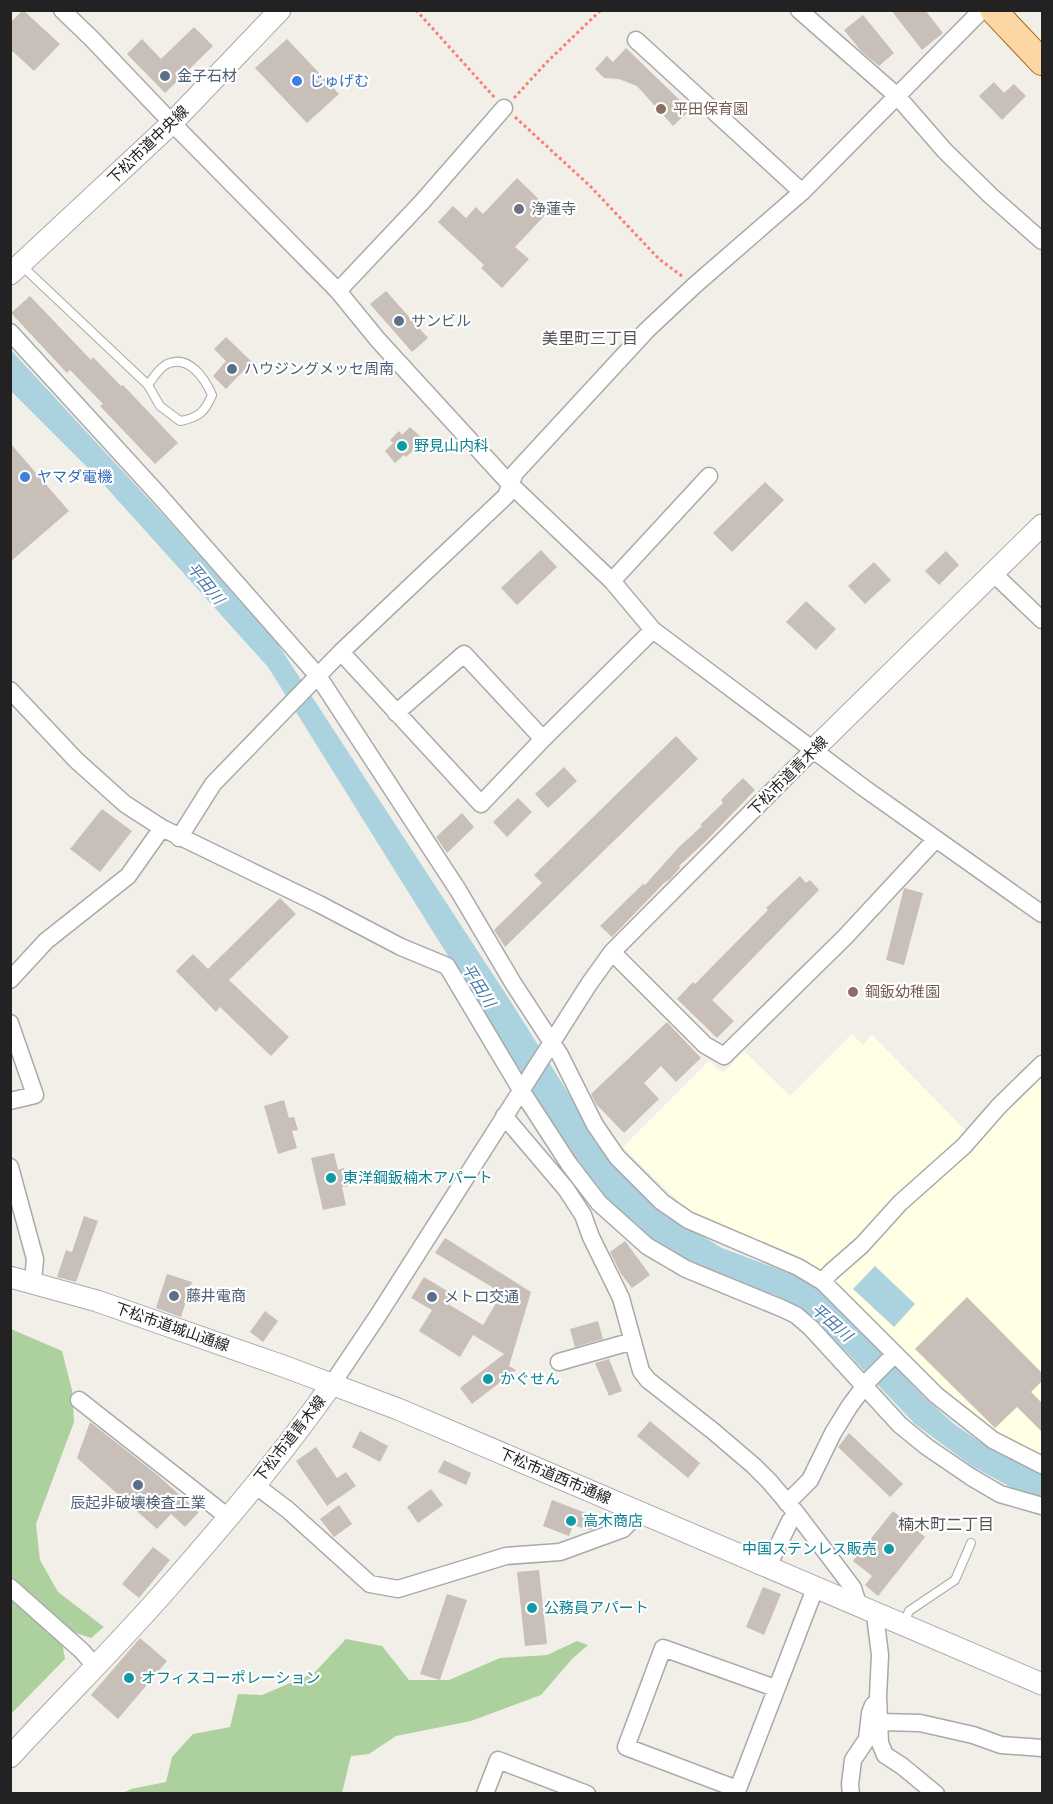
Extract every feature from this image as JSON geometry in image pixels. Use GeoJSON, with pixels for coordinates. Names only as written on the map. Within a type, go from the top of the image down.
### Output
{"type":"FeatureCollection","features":[{"type":"Feature","properties":{"kind":"main road"},"geometry":{"type":"LineString","coordinates":[[993,10],[1042,62]]}},
{"type":"Feature","properties":{"kind":"street"},"geometry":{"type":"LineString","coordinates":[[62,10],[338,291],[378,340],[510,484],[612,581],[653,630],[813,750],[1042,914]]}},
{"type":"Feature","properties":{"kind":"street","name":"下松市道中央線"},"geometry":{"type":"LineString","coordinates":[[16,269],[172,123],[280,10]]}},
{"type":"Feature","properties":{"kind":"street"},"geometry":{"type":"LineString","coordinates":[[799,10],[897,96],[945,151],[1042,241]]}},
{"type":"Feature","properties":{"kind":"street"},"geometry":{"type":"LineString","coordinates":[[179,838],[213,784],[341,652],[506,496],[515,473],[647,330],[802,192],[982,10]]}},
{"type":"Feature","properties":{"kind":"street"},"geometry":{"type":"LineString","coordinates":[[636,40],[802,192]]}},
{"type":"Feature","properties":{"kind":"street"},"geometry":{"type":"LineString","coordinates":[[338,291],[422,202],[504,108]]}},
{"type":"Feature","properties":{"kind":"street"},"geometry":{"type":"LineString","coordinates":[[10,332],[158,494],[316,679],[458,890],[550,1046],[560,1055],[595,1125],[617,1157],[662,1202],[688,1221],[798,1267],[823,1282],[893,1356],[936,1395],[993,1440],[1042,1465]]}},
{"type":"Feature","properties":{"kind":"street"},"geometry":{"type":"LineString","coordinates":[[612,581],[709,476]]}},
{"type":"Feature","properties":{"kind":"street","name":"下松市道青木線"},"geometry":{"type":"LineString","coordinates":[[10,1756],[171,1584],[308,1418],[377,1317],[504,1116],[612,952],[1042,525]]}},
{"type":"Feature","properties":{"kind":"street"},"geometry":{"type":"LineString","coordinates":[[993,573],[1042,620]]}},
{"type":"Feature","properties":{"kind":"street"},"geometry":{"type":"LineString","coordinates":[[341,652],[481,804],[653,630]]}},
{"type":"Feature","properties":{"kind":"street"},"geometry":{"type":"LineString","coordinates":[[396,713],[464,654],[543,739]]}},
{"type":"Feature","properties":{"kind":"street"},"geometry":{"type":"LineString","coordinates":[[10,690],[76,760],[125,804],[162,828],[320,904],[401,947],[447,966],[569,1164],[599,1203],[647,1246],[686,1269],[796,1315],[867,1383],[900,1425],[970,1477],[1000,1494],[1042,1506]]}},
{"type":"Feature","properties":{"kind":"street"},"geometry":{"type":"LineString","coordinates":[[10,980],[46,941],[128,876],[162,828]]}},
{"type":"Feature","properties":{"kind":"street"},"geometry":{"type":"LineString","coordinates":[[612,952],[705,1045],[724,1056],[845,937],[936,839]]}},
{"type":"Feature","properties":{"kind":"street"},"geometry":{"type":"LineString","coordinates":[[10,1023],[35,1095],[10,1101]]}},
{"type":"Feature","properties":{"kind":"street"},"geometry":{"type":"LineString","coordinates":[[823,1282],[862,1245],[900,1203],[964,1146],[999,1106],[1042,1064]]}},
{"type":"Feature","properties":{"kind":"street"},"geometry":{"type":"LineString","coordinates":[[504,1116],[566,1190],[583,1215],[591,1237],[617,1287],[641,1371],[648,1380],[754,1466],[792,1508],[853,1588],[858,1604]]}},
{"type":"Feature","properties":{"kind":"street"},"geometry":{"type":"LineString","coordinates":[[10,1167],[35,1260],[33,1282]]}},
{"type":"Feature","properties":{"kind":"street","name":"下松市道城山通線"},"geometry":{"type":"LineString","coordinates":[[10,1277],[97,1301],[332,1384]]}},
{"type":"Feature","properties":{"kind":"street"},"geometry":{"type":"LineString","coordinates":[[559,1362],[633,1341]]}},
{"type":"Feature","properties":{"kind":"street"},"geometry":{"type":"LineString","coordinates":[[768,1566],[790,1521],[792,1508],[818,1468],[833,1433],[867,1383],[893,1356]]}},
{"type":"Feature","properties":{"kind":"street","name":"下松市道西市通線"},"geometry":{"type":"LineString","coordinates":[[332,1384],[398,1409],[1042,1684]]}},
{"type":"Feature","properties":{"kind":"street"},"geometry":{"type":"LineString","coordinates":[[78,1400],[228,1517]]}},
{"type":"Feature","properties":{"kind":"street"},"geometry":{"type":"LineString","coordinates":[[255,1485],[288,1510],[370,1584],[398,1589],[506,1556],[560,1552],[622,1529],[639,1512]]}},
{"type":"Feature","properties":{"kind":"street"},"geometry":{"type":"LineString","coordinates":[[776,1688],[663,1648],[626,1747],[736,1791],[816,1586]]}},
{"type":"Feature","properties":{"kind":"street"},"geometry":{"type":"LineString","coordinates":[[10,1587],[82,1651],[95,1666]]}},
{"type":"Feature","properties":{"kind":"street"},"geometry":{"type":"LineString","coordinates":[[879,1613],[876,1623],[880,1655],[878,1697],[880,1743],[885,1755],[936,1794]]}},
{"type":"Feature","properties":{"kind":"street"},"geometry":{"type":"LineString","coordinates":[[851,1794],[853,1760],[867,1739],[870,1713],[878,1697]]}},
{"type":"Feature","properties":{"kind":"street"},"geometry":{"type":"LineString","coordinates":[[880,1722],[920,1723],[1001,1744],[1042,1748]]}},
{"type":"Feature","properties":{"kind":"street"},"geometry":{"type":"LineString","coordinates":[[485,1794],[498,1760],[587,1794]]}},
{"type":"Feature","properties":{"kind":"lane"},"geometry":{"type":"LineString","coordinates":[[16,269],[148,385],[160,406],[180,421],[194,419],[207,407],[212,395],[206,380],[190,366],[179,362],[167,364],[157,372],[148,385]]}},
{"type":"Feature","properties":{"kind":"lane"},"geometry":{"type":"LineString","coordinates":[[904,1624],[909,1611],[955,1580],[970,1543]]}},
{"type":"Feature","properties":{"kind":"path"},"geometry":{"type":"LineString","coordinates":[[416,10],[504,108],[590,186],[659,259],[695,285]]}},
{"type":"Feature","properties":{"kind":"path"},"geometry":{"type":"LineString","coordinates":[[504,108],[547,62],[602,10]]}},
{"type":"Feature","properties":{"kind":"shaded area"},"geometry":{"type":"Polygon","coordinates":[[[852,1034],[863,1045],[872,1035],[975,1140],[1042,1076],[1042,1456],[997,1434],[946,1392],[845,1292],[818,1270],[691,1214],[623,1147],[709,1061],[723,1073],[744,1051],[790,1096],[852,1034]]]}},
{"type":"Feature","properties":{"kind":"green space"},"geometry":{"type":"Polygon","coordinates":[[[11,1329],[62,1351],[72,1390],[74,1422],[36,1524],[40,1560],[58,1592],[104,1627],[91,1638],[73,1632],[63,1647],[65,1659],[11,1714],[11,1329]]]}},
{"type":"Feature","properties":{"kind":"green space"},"geometry":{"type":"Polygon","coordinates":[[[346,1639],[382,1646],[409,1680],[449,1680],[500,1658],[547,1655],[577,1641],[588,1645],[572,1659],[541,1695],[471,1721],[396,1736],[369,1754],[351,1756],[342,1793],[123,1793],[131,1789],[166,1782],[172,1757],[193,1734],[230,1727],[238,1694],[262,1695],[314,1673],[346,1639]]]}},
{"type":"Feature","properties":{"kind":"water","name":"平田川"},"geometry":{"type":"Polygon","coordinates":[[[10,349],[166,518],[277,643],[511,1002],[572,1099],[596,1144],[622,1172],[674,1219],[722,1248],[794,1275],[823,1292],[842,1308],[923,1396],[954,1424],[992,1450],[1042,1472],[1042,1497],[1012,1488],[972,1466],[915,1424],[836,1341],[800,1310],[777,1296],[695,1265],[654,1241],[602,1197],[568,1156],[478,1004],[268,667],[96,476],[11,391],[10,349]]]}},
{"type":"Feature","properties":{"kind":"water"},"geometry":{"type":"Polygon","coordinates":[[[875,1266],[915,1304],[894,1327],[853,1289],[875,1266]]]}},
{"type":"Feature","properties":{"kind":"building"},"geometry":{"type":"Polygon","coordinates":[[[23,10],[60,44],[34,71],[10,49],[10,23],[23,10]]]}},
{"type":"Feature","properties":{"kind":"building"},"geometry":{"type":"Polygon","coordinates":[[[891,10],[925,10],[943,33],[922,50],[891,10]]]}},
{"type":"Feature","properties":{"kind":"building"},"geometry":{"type":"Polygon","coordinates":[[[863,15],[894,53],[879,66],[861,51],[844,30],[863,15]]]}},
{"type":"Feature","properties":{"kind":"building","name":"金子石材"},"geometry":{"type":"Polygon","coordinates":[[[194,27],[213,46],[165,93],[127,54],[142,39],[161,59],[194,27]]]}},
{"type":"Feature","properties":{"kind":"building","name":"じゅげむ"},"geometry":{"type":"Polygon","coordinates":[[[287,39],[339,94],[307,123],[255,68],[287,39]]]}},
{"type":"Feature","properties":{"kind":"building"},"geometry":{"type":"Polygon","coordinates":[[[626,48],[690,110],[673,126],[637,86],[619,79],[604,78],[595,69],[607,56],[613,62],[626,48]]]}},
{"type":"Feature","properties":{"kind":"building"},"geometry":{"type":"Polygon","coordinates":[[[994,82],[1004,93],[1014,84],[1026,96],[1002,120],[979,96],[994,82]]]}},
{"type":"Feature","properties":{"kind":"building"},"geometry":{"type":"Polygon","coordinates":[[[517,178],[550,210],[515,247],[529,259],[502,288],[481,268],[484,265],[438,222],[453,206],[466,218],[476,207],[483,214],[517,178]]]}},
{"type":"Feature","properties":{"kind":"building","name":"サンビル"},"geometry":{"type":"Polygon","coordinates":[[[386,291],[428,338],[412,352],[370,304],[386,291]]]}},
{"type":"Feature","properties":{"kind":"building"},"geometry":{"type":"Polygon","coordinates":[[[30,296],[91,360],[93,357],[121,386],[123,385],[178,443],[155,464],[100,406],[103,404],[70,370],[67,373],[11,313],[30,296]]]}},
{"type":"Feature","properties":{"kind":"building","name":"ハウジングメッセ周南"},"geometry":{"type":"Polygon","coordinates":[[[226,337],[252,362],[226,389],[213,376],[226,361],[214,349],[226,337]]]}},
{"type":"Feature","properties":{"kind":"building","name":"野見山内科"},"geometry":{"type":"Polygon","coordinates":[[[410,427],[421,437],[413,444],[416,448],[395,463],[385,451],[393,443],[390,440],[399,431],[402,435],[410,427]]]}},
{"type":"Feature","properties":{"kind":"building","name":"ヤマダ電機"},"geometry":{"type":"Polygon","coordinates":[[[10,443],[69,511],[10,562],[10,443]]]}},
{"type":"Feature","properties":{"kind":"building"},"geometry":{"type":"Polygon","coordinates":[[[765,482],[784,500],[732,552],[713,533],[765,482]]]}},
{"type":"Feature","properties":{"kind":"building"},"geometry":{"type":"Polygon","coordinates":[[[541,550],[557,567],[517,605],[501,588],[541,550]]]}},
{"type":"Feature","properties":{"kind":"building"},"geometry":{"type":"Polygon","coordinates":[[[946,551],[959,565],[939,585],[925,571],[946,551]]]}},
{"type":"Feature","properties":{"kind":"building"},"geometry":{"type":"Polygon","coordinates":[[[874,562],[891,580],[865,604],[848,586],[874,562]]]}},
{"type":"Feature","properties":{"kind":"building"},"geometry":{"type":"Polygon","coordinates":[[[806,601],[836,629],[816,650],[786,622],[806,601]]]}},
{"type":"Feature","properties":{"kind":"building"},"geometry":{"type":"Polygon","coordinates":[[[676,736],[698,759],[505,947],[494,930],[542,883],[534,875],[676,736]]]}},
{"type":"Feature","properties":{"kind":"building"},"geometry":{"type":"Polygon","coordinates":[[[564,767],[577,781],[548,808],[535,794],[564,767]]]}},
{"type":"Feature","properties":{"kind":"building"},"geometry":{"type":"Polygon","coordinates":[[[743,778],[755,790],[612,937],[600,926],[643,884],[645,885],[679,847],[702,826],[700,825],[723,803],[721,800],[743,778]]]}},
{"type":"Feature","properties":{"kind":"building"},"geometry":{"type":"Polygon","coordinates":[[[518,798],[532,812],[507,837],[493,822],[518,798]]]}},
{"type":"Feature","properties":{"kind":"building"},"geometry":{"type":"Polygon","coordinates":[[[102,809],[132,831],[100,872],[70,849],[102,809]]]}},
{"type":"Feature","properties":{"kind":"building"},"geometry":{"type":"Polygon","coordinates":[[[462,813],[474,827],[447,853],[436,837],[462,813]]]}},
{"type":"Feature","properties":{"kind":"building"},"geometry":{"type":"Polygon","coordinates":[[[800,876],[806,883],[810,880],[819,890],[712,1000],[734,1021],[717,1038],[677,999],[693,982],[695,984],[768,910],[766,908],[800,876]]]}},
{"type":"Feature","properties":{"kind":"building"},"geometry":{"type":"Polygon","coordinates":[[[904,888],[923,893],[904,965],[886,960],[904,888]]]}},
{"type":"Feature","properties":{"kind":"building"},"geometry":{"type":"Polygon","coordinates":[[[280,898],[296,914],[229,980],[289,1037],[271,1056],[220,1007],[216,1012],[176,971],[193,954],[208,969],[280,898]]]}},
{"type":"Feature","properties":{"kind":"building"},"geometry":{"type":"Polygon","coordinates":[[[667,1022],[701,1058],[676,1082],[661,1066],[644,1083],[659,1099],[624,1133],[596,1104],[591,1094],[667,1022]]]}},
{"type":"Feature","properties":{"kind":"building"},"geometry":{"type":"Polygon","coordinates":[[[284,1100],[289,1118],[294,1117],[298,1130],[292,1131],[297,1148],[278,1154],[264,1106],[284,1100]]]}},
{"type":"Feature","properties":{"kind":"building","name":"東洋鋼鈑楠木アパート"},"geometry":{"type":"Polygon","coordinates":[[[334,1153],[338,1170],[344,1168],[348,1186],[342,1187],[346,1205],[323,1210],[311,1158],[334,1153]]]}},
{"type":"Feature","properties":{"kind":"building"},"geometry":{"type":"Polygon","coordinates":[[[84,1216],[98,1221],[76,1282],[57,1277],[66,1250],[72,1252],[84,1216]]]}},
{"type":"Feature","properties":{"kind":"building","name":"メトロ交通"},"geometry":{"type":"Polygon","coordinates":[[[445,1238],[531,1292],[509,1366],[516,1370],[472,1404],[460,1388],[504,1354],[473,1335],[460,1357],[419,1331],[432,1310],[411,1298],[424,1277],[454,1295],[448,1304],[483,1325],[502,1293],[435,1253],[445,1238]]]}},
{"type":"Feature","properties":{"kind":"building"},"geometry":{"type":"Polygon","coordinates":[[[625,1241],[650,1275],[632,1288],[621,1274],[610,1252],[625,1241]]]}},
{"type":"Feature","properties":{"kind":"building","name":"藤井電商"},"geometry":{"type":"Polygon","coordinates":[[[167,1274],[192,1282],[181,1317],[156,1308],[167,1274]]]}},
{"type":"Feature","properties":{"kind":"building"},"geometry":{"type":"Polygon","coordinates":[[[967,1297],[1042,1373],[1042,1381],[1031,1392],[1042,1403],[1042,1432],[1017,1407],[995,1428],[915,1349],[967,1297]]]}},
{"type":"Feature","properties":{"kind":"building"},"geometry":{"type":"Polygon","coordinates":[[[265,1311],[278,1321],[263,1342],[250,1332],[265,1311]]]}},
{"type":"Feature","properties":{"kind":"building"},"geometry":{"type":"Polygon","coordinates":[[[598,1321],[603,1339],[575,1347],[570,1329],[598,1321]]]}},
{"type":"Feature","properties":{"kind":"building"},"geometry":{"type":"Polygon","coordinates":[[[609,1359],[622,1391],[609,1396],[595,1363],[609,1359]]]}},
{"type":"Feature","properties":{"kind":"building"},"geometry":{"type":"Polygon","coordinates":[[[650,1421],[700,1463],[688,1478],[637,1436],[650,1421]]]}},
{"type":"Feature","properties":{"kind":"building","name":"辰起非破壊検査工業"},"geometry":{"type":"Polygon","coordinates":[[[90,1422],[155,1473],[199,1512],[185,1527],[171,1514],[157,1529],[77,1458],[90,1422]]]}},
{"type":"Feature","properties":{"kind":"building"},"geometry":{"type":"Polygon","coordinates":[[[360,1431],[388,1446],[380,1462],[352,1447],[360,1431]]]}},
{"type":"Feature","properties":{"kind":"building"},"geometry":{"type":"Polygon","coordinates":[[[849,1433],[903,1484],[890,1497],[838,1447],[849,1433]]]}},
{"type":"Feature","properties":{"kind":"building"},"geometry":{"type":"Polygon","coordinates":[[[316,1447],[337,1478],[346,1472],[356,1486],[327,1506],[296,1461],[316,1447]]]}},
{"type":"Feature","properties":{"kind":"building"},"geometry":{"type":"Polygon","coordinates":[[[444,1460],[471,1473],[466,1485],[438,1472],[444,1460]]]}},
{"type":"Feature","properties":{"kind":"building"},"geometry":{"type":"Polygon","coordinates":[[[431,1489],[443,1505],[418,1523],[407,1507],[431,1489]]]}},
{"type":"Feature","properties":{"kind":"building","name":"高木商店"},"geometry":{"type":"Polygon","coordinates":[[[552,1500],[599,1518],[595,1528],[589,1530],[573,1525],[569,1536],[543,1526],[552,1500]]]}},
{"type":"Feature","properties":{"kind":"building"},"geometry":{"type":"Polygon","coordinates":[[[339,1505],[352,1524],[334,1537],[320,1519],[339,1505]]]}},
{"type":"Feature","properties":{"kind":"building","name":"中国ステンレス販売"},"geometry":{"type":"Polygon","coordinates":[[[893,1511],[925,1537],[878,1596],[865,1585],[872,1576],[853,1561],[893,1511]]]}},
{"type":"Feature","properties":{"kind":"building"},"geometry":{"type":"Polygon","coordinates":[[[153,1547],[170,1560],[139,1598],[122,1584],[153,1547]]]}},
{"type":"Feature","properties":{"kind":"building","name":"公務員アパート"},"geometry":{"type":"Polygon","coordinates":[[[539,1570],[547,1644],[525,1646],[517,1572],[539,1570]]]}},
{"type":"Feature","properties":{"kind":"building"},"geometry":{"type":"Polygon","coordinates":[[[763,1587],[781,1594],[764,1635],[746,1627],[763,1587]]]}},
{"type":"Feature","properties":{"kind":"building"},"geometry":{"type":"Polygon","coordinates":[[[447,1594],[467,1600],[440,1680],[420,1674],[447,1594]]]}},
{"type":"Feature","properties":{"kind":"building","name":"オフィスコーポレーション"},"geometry":{"type":"Polygon","coordinates":[[[140,1638],[167,1661],[118,1719],[91,1695],[140,1638]]]}},
{"type":"Feature","properties":{"kind":"place","name":"金子石材"},"geometry":{"type":"Point","coordinates":[165,76]}},
{"type":"Feature","properties":{"kind":"place","name":"じゅげむ"},"geometry":{"type":"Point","coordinates":[297,81]}},
{"type":"Feature","properties":{"kind":"place","name":"平田保育園"},"geometry":{"type":"Point","coordinates":[661,109]}},
{"type":"Feature","properties":{"kind":"place","name":"浄蓮寺"},"geometry":{"type":"Point","coordinates":[519,209]}},
{"type":"Feature","properties":{"kind":"place","name":"サンビル"},"geometry":{"type":"Point","coordinates":[399,321]}},
{"type":"Feature","properties":{"kind":"place","name":"ハウジングメッセ周南"},"geometry":{"type":"Point","coordinates":[232,369]}},
{"type":"Feature","properties":{"kind":"place","name":"野見山内科"},"geometry":{"type":"Point","coordinates":[402,446]}},
{"type":"Feature","properties":{"kind":"place","name":"ヤマダ電機"},"geometry":{"type":"Point","coordinates":[25,477]}},
{"type":"Feature","properties":{"kind":"place","name":"鋼鈑幼稚園"},"geometry":{"type":"Point","coordinates":[853,992]}},
{"type":"Feature","properties":{"kind":"place","name":"東洋鋼鈑楠木アパート"},"geometry":{"type":"Point","coordinates":[331,1178]}},
{"type":"Feature","properties":{"kind":"place","name":"藤井電商"},"geometry":{"type":"Point","coordinates":[174,1296]}},
{"type":"Feature","properties":{"kind":"place","name":"メトロ交通"},"geometry":{"type":"Point","coordinates":[432,1297]}},
{"type":"Feature","properties":{"kind":"place","name":"かぐせん"},"geometry":{"type":"Point","coordinates":[488,1379]}},
{"type":"Feature","properties":{"kind":"place","name":"辰起非破壊検査工業"},"geometry":{"type":"Point","coordinates":[138,1485]}},
{"type":"Feature","properties":{"kind":"place","name":"高木商店"},"geometry":{"type":"Point","coordinates":[571,1521]}},
{"type":"Feature","properties":{"kind":"place","name":"中国ステンレス販売"},"geometry":{"type":"Point","coordinates":[889,1549]}},
{"type":"Feature","properties":{"kind":"place","name":"公務員アパート"},"geometry":{"type":"Point","coordinates":[532,1608]}},
{"type":"Feature","properties":{"kind":"place","name":"オフィスコーポレーション"},"geometry":{"type":"Point","coordinates":[129,1678]}},
{"type":"Feature","properties":{"kind":"district","name":"美里町三丁目"},"geometry":{"type":"Point","coordinates":[590,338]}},
{"type":"Feature","properties":{"kind":"district","name":"楠木町二丁目"},"geometry":{"type":"Point","coordinates":[946,1524]}}]}
